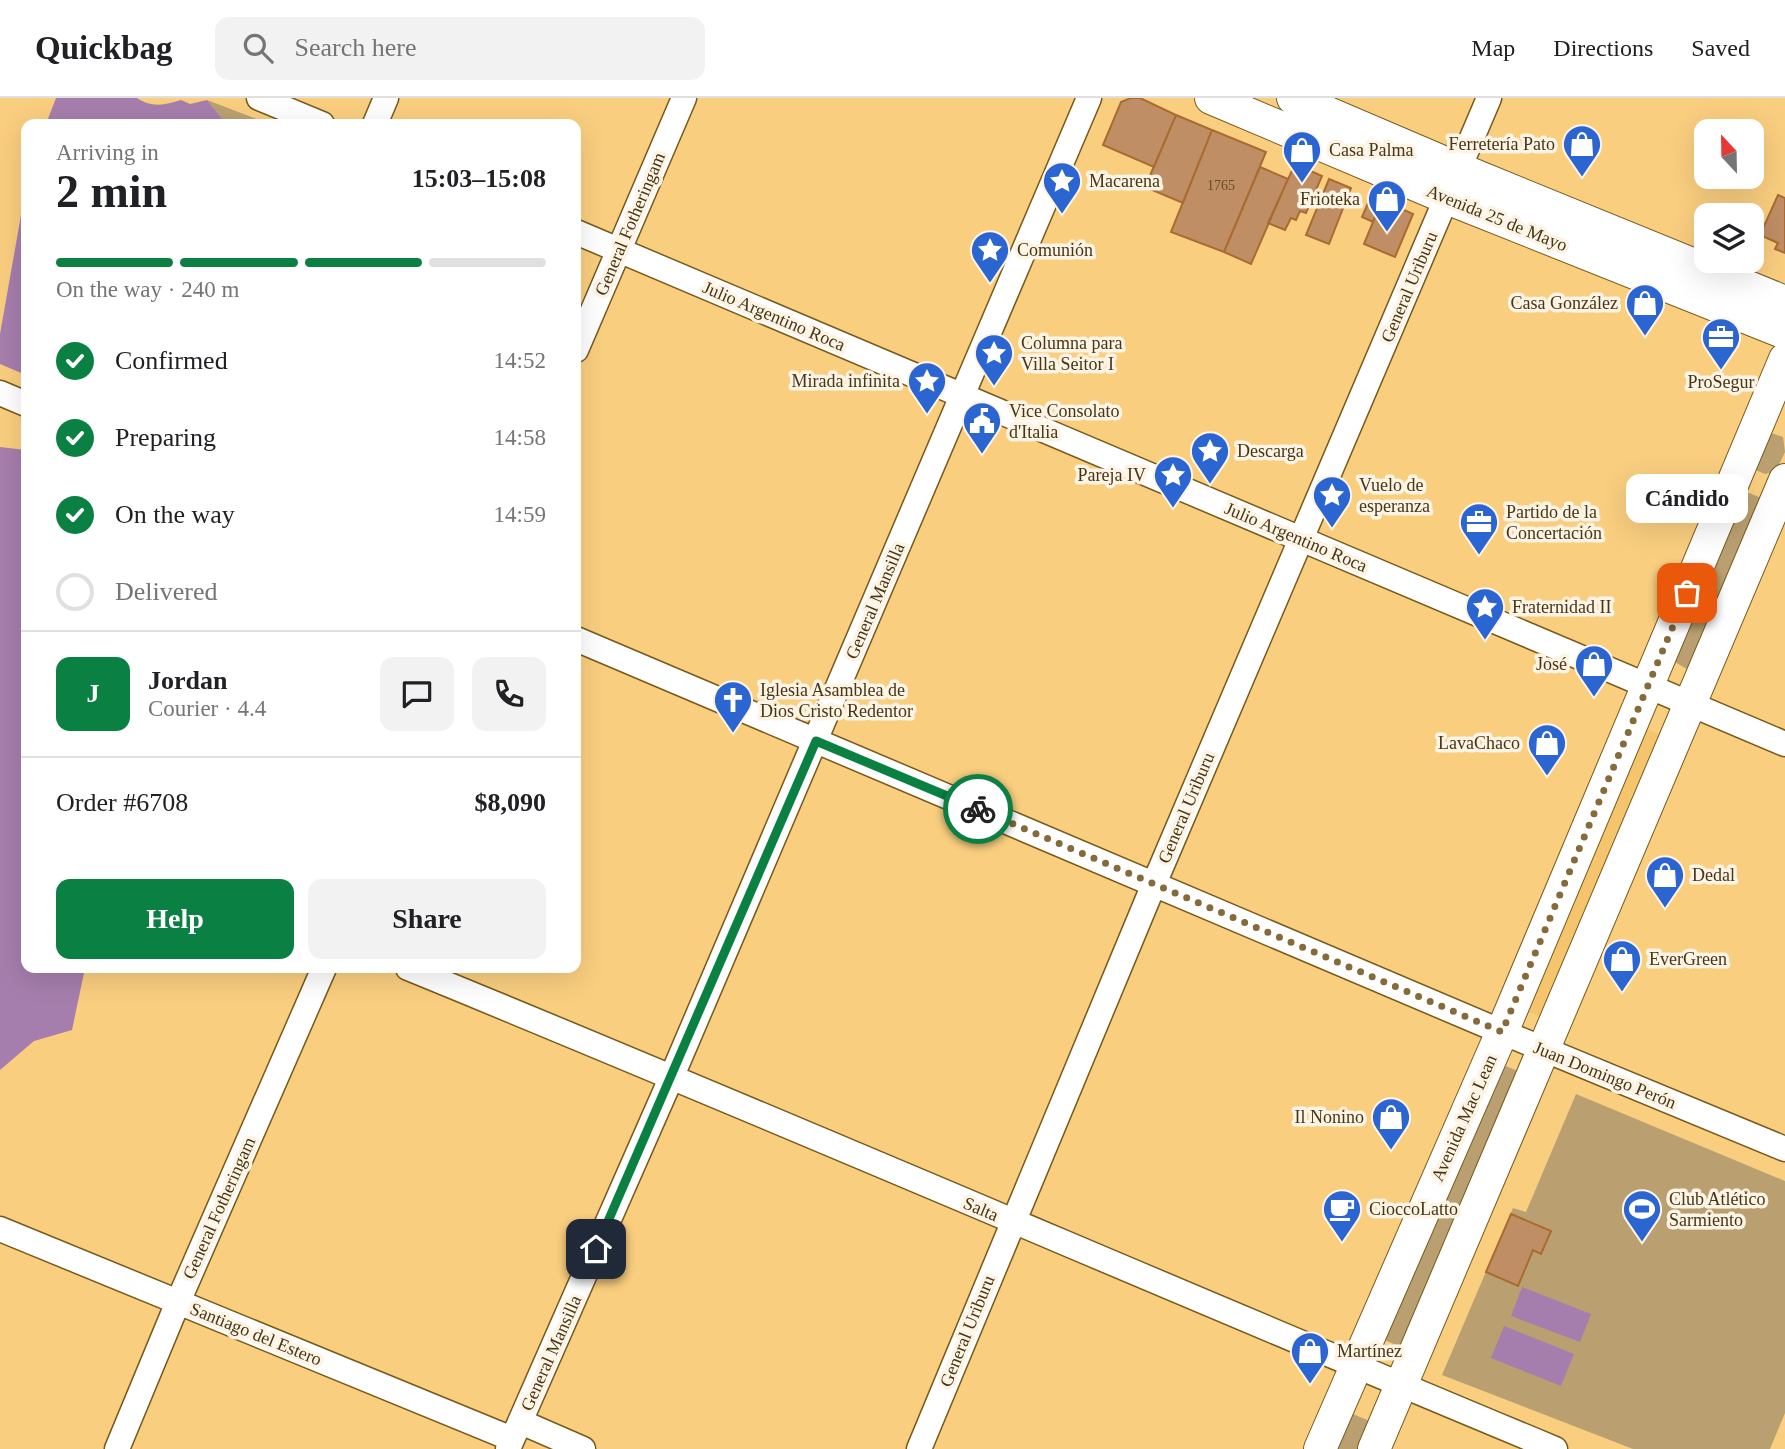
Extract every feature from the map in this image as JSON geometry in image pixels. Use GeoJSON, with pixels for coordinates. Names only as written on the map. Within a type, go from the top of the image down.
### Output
{"type":"FeatureCollection","features":[{"type":"Feature","properties":{"kind":"main road","name":"Avenida 25 de Mayo"},"geometry":{"type":"LineString","coordinates":[[1211,98],[1447,198],[1785,333]]}},
{"type":"Feature","properties":{"kind":"main road","name":"Avenida 25 de Mayo"},"geometry":{"type":"LineString","coordinates":[[1293,98],[1458,169],[1785,302]]}},
{"type":"Feature","properties":{"kind":"main road","name":"Avenida Mac Lean"},"geometry":{"type":"LineString","coordinates":[[1320,1449],[1502,1032],[1736,477],[1774,416],[1785,359]]}},
{"type":"Feature","properties":{"kind":"main road"},"geometry":{"type":"LineString","coordinates":[[1374,1449],[1782,487],[1736,477]]}},
{"type":"Feature","properties":{"kind":"street"},"geometry":{"type":"LineString","coordinates":[[259,98],[310,119]]}},
{"type":"Feature","properties":{"kind":"street"},"geometry":{"type":"LineString","coordinates":[[376,119],[386,98]]}},
{"type":"Feature","properties":{"kind":"street","name":"General Fotheringam"},"geometry":{"type":"LineString","coordinates":[[581,338],[684,98]]}},
{"type":"Feature","properties":{"kind":"street","name":"General Mansilla"},"geometry":{"type":"LineString","coordinates":[[514,1437],[816,741],[1088,98]]}},
{"type":"Feature","properties":{"kind":"street","name":"General Uriburu"},"geometry":{"type":"LineString","coordinates":[[919,1449],[1154,884],[1489,98]]}},
{"type":"Feature","properties":{"kind":"street","name":"Julio Argentino Roca"},"geometry":{"type":"LineString","coordinates":[[581,234],[1785,744]]}},
{"type":"Feature","properties":{"kind":"street"},"geometry":{"type":"LineString","coordinates":[[0,393],[21,402]]}},
{"type":"Feature","properties":{"kind":"street","name":"Juan Domingo Perón"},"geometry":{"type":"LineString","coordinates":[[581,641],[1544,1050],[1785,1149]]}},
{"type":"Feature","properties":{"kind":"street","name":"General Fotheringam"},"geometry":{"type":"LineString","coordinates":[[117,1449],[322,973]]}},
{"type":"Feature","properties":{"kind":"street","name":"Salta"},"geometry":{"type":"LineString","coordinates":[[420,973],[672,1076],[1012,1222],[1555,1449]]}},
{"type":"Feature","properties":{"kind":"street","name":"Santiago del Estero"},"geometry":{"type":"LineString","coordinates":[[0,1229],[514,1437],[583,1449]]}},
{"type":"Feature","properties":{"kind":"shaded area"},"geometry":{"type":"Polygon","coordinates":[[[56,98],[137,98],[159,105],[181,100],[190,104],[207,100],[223,119],[48,119],[56,98]]]}},
{"type":"Feature","properties":{"kind":"shaded area"},"geometry":{"type":"Polygon","coordinates":[[[207,100],[257,119],[223,119],[207,100]]]}},
{"type":"Feature","properties":{"kind":"shaded area"},"geometry":{"type":"Polygon","coordinates":[[[21,215],[21,373],[0,364],[0,334],[21,215]]]}},
{"type":"Feature","properties":{"kind":"shaded area"},"geometry":{"type":"Polygon","coordinates":[[[1771,433],[1783,437],[1785,452],[1776,471],[1765,474],[1753,469],[1771,433]]]}},
{"type":"Feature","properties":{"kind":"shaded area"},"geometry":{"type":"Polygon","coordinates":[[[0,447],[21,449],[21,973],[84,973],[72,1030],[34,1041],[0,1070],[0,447]]]}},
{"type":"Feature","properties":{"kind":"shaded area"},"geometry":{"type":"Polygon","coordinates":[[[1744,491],[1759,497],[1762,507],[1697,663],[1687,669],[1673,661],[1744,491]]]}},
{"type":"Feature","properties":{"kind":"shaded area"},"geometry":{"type":"Polygon","coordinates":[[[1642,727],[1667,738],[1548,1020],[1522,1009],[1642,727]]]}},
{"type":"Feature","properties":{"kind":"shaded area"},"geometry":{"type":"Polygon","coordinates":[[[1497,1062],[1522,1073],[1406,1349],[1382,1339],[1497,1062]]]}},
{"type":"Feature","properties":{"kind":"shaded area","name":"Club Atlético Sarmiento"},"geometry":{"type":"Polygon","coordinates":[[[1576,1094],[1785,1181],[1785,1413],[1770,1449],[1633,1449],[1442,1375],[1513,1208],[1526,1212],[1576,1094]]]}},
{"type":"Feature","properties":{"kind":"shaded area"},"geometry":{"type":"Polygon","coordinates":[[[1522,1287],[1591,1314],[1580,1342],[1511,1316],[1522,1287]]]}},
{"type":"Feature","properties":{"kind":"shaded area"},"geometry":{"type":"Polygon","coordinates":[[[1504,1326],[1574,1354],[1561,1386],[1491,1358],[1504,1326]]]}},
{"type":"Feature","properties":{"kind":"shaded area"},"geometry":{"type":"Polygon","coordinates":[[[1348,1412],[1372,1422],[1361,1449],[1333,1449],[1348,1412]]]}},
{"type":"Feature","properties":{"kind":"building"},"geometry":{"type":"Polygon","coordinates":[[[1140,98],[1176,115],[1154,167],[1103,145],[1121,102],[1140,98]]]}},
{"type":"Feature","properties":{"kind":"building"},"geometry":{"type":"Polygon","coordinates":[[[1176,115],[1212,130],[1183,203],[1145,187],[1176,115]]]}},
{"type":"Feature","properties":{"kind":"building"},"geometry":{"type":"Polygon","coordinates":[[[1212,130],[1266,152],[1224,252],[1171,232],[1212,130]]]}},
{"type":"Feature","properties":{"kind":"building"},"geometry":{"type":"Polygon","coordinates":[[[1295,164],[1322,176],[1306,213],[1300,211],[1296,220],[1291,218],[1285,230],[1268,223],[1295,164]]]}},
{"type":"Feature","properties":{"kind":"building"},"geometry":{"type":"Polygon","coordinates":[[[1260,167],[1288,179],[1251,264],[1224,252],[1260,167]]]}},
{"type":"Feature","properties":{"kind":"building"},"geometry":{"type":"Polygon","coordinates":[[[1329,179],[1351,188],[1329,244],[1306,235],[1329,179]]]}},
{"type":"Feature","properties":{"kind":"building"},"geometry":{"type":"Polygon","coordinates":[[[1778,195],[1785,198],[1785,253],[1775,249],[1778,243],[1764,237],[1764,226],[1778,195]]]}},
{"type":"Feature","properties":{"kind":"building"},"geometry":{"type":"Polygon","coordinates":[[[1371,196],[1382,200],[1373,222],[1362,217],[1371,196]]]}},
{"type":"Feature","properties":{"kind":"building","name":"Frioteka"},"geometry":{"type":"Polygon","coordinates":[[[1382,200],[1413,214],[1395,257],[1364,244],[1382,200]]]}},
{"type":"Feature","properties":{"kind":"building"},"geometry":{"type":"Polygon","coordinates":[[[1511,1214],[1551,1231],[1541,1254],[1533,1250],[1518,1286],[1486,1272],[1511,1214]]]}},
{"type":"Feature","properties":{"kind":"way so far"},"geometry":{"type":"LineString","coordinates":[[978,809],[1502,1032],[1687,593]]}},
{"type":"Feature","properties":{"kind":"place","name":"Ferretería Pato"},"geometry":{"type":"Point","coordinates":[1582,178]}},
{"type":"Feature","properties":{"kind":"place","name":"Casa Palma"},"geometry":{"type":"Point","coordinates":[1302,184]}},
{"type":"Feature","properties":{"kind":"place","name":"Macarena"},"geometry":{"type":"Point","coordinates":[1062,215]}},
{"type":"Feature","properties":{"kind":"place","name":"Frioteka"},"geometry":{"type":"Point","coordinates":[1387,233]}},
{"type":"Feature","properties":{"kind":"place","name":"Comunión"},"geometry":{"type":"Point","coordinates":[990,284]}},
{"type":"Feature","properties":{"kind":"place","name":"Casa González"},"geometry":{"type":"Point","coordinates":[1645,337]}},
{"type":"Feature","properties":{"kind":"place","name":"ProSegur"},"geometry":{"type":"Point","coordinates":[1721,371]}},
{"type":"Feature","properties":{"kind":"place","name":"Columna para Villa Seitor I"},"geometry":{"type":"Point","coordinates":[994,387]}},
{"type":"Feature","properties":{"kind":"place","name":"Mirada infinita"},"geometry":{"type":"Point","coordinates":[927,415]}},
{"type":"Feature","properties":{"kind":"place","name":"Vice Consolato d'Italia"},"geometry":{"type":"Point","coordinates":[982,455]}},
{"type":"Feature","properties":{"kind":"place","name":"Descarga"},"geometry":{"type":"Point","coordinates":[1210,485]}},
{"type":"Feature","properties":{"kind":"place","name":"Pareja IV"},"geometry":{"type":"Point","coordinates":[1173,509]}},
{"type":"Feature","properties":{"kind":"place","name":"Vuelo de esperanza"},"geometry":{"type":"Point","coordinates":[1332,529]}},
{"type":"Feature","properties":{"kind":"place","name":"Partido de la Concertación"},"geometry":{"type":"Point","coordinates":[1479,556]}},
{"type":"Feature","properties":{"kind":"place","name":"Cándido"},"geometry":{"type":"Point","coordinates":[1687,593]}},
{"type":"Feature","properties":{"kind":"place","name":"Fraternidad II"},"geometry":{"type":"Point","coordinates":[1485,641]}},
{"type":"Feature","properties":{"kind":"place","name":"José"},"geometry":{"type":"Point","coordinates":[1594,698]}},
{"type":"Feature","properties":{"kind":"place","name":"Iglesia Asamblea de Dios Cristo Redentor"},"geometry":{"type":"Point","coordinates":[733,734]}},
{"type":"Feature","properties":{"kind":"place","name":"LavaChaco"},"geometry":{"type":"Point","coordinates":[1547,777]}},
{"type":"Feature","properties":{"kind":"place","name":"Dedal"},"geometry":{"type":"Point","coordinates":[1665,909]}},
{"type":"Feature","properties":{"kind":"place","name":"EverGreen"},"geometry":{"type":"Point","coordinates":[1622,993]}},
{"type":"Feature","properties":{"kind":"place","name":"Il Nonino"},"geometry":{"type":"Point","coordinates":[1391,1151]}},
{"type":"Feature","properties":{"kind":"place","name":"CioccoLatto"},"geometry":{"type":"Point","coordinates":[1342,1243]}},
{"type":"Feature","properties":{"kind":"place","name":"Club Atlético Sarmiento"},"geometry":{"type":"Point","coordinates":[1642,1243]}},
{"type":"Feature","properties":{"kind":"place","name":"Martínez"},"geometry":{"type":"Point","coordinates":[1310,1385]}},
{"type":"Feature","properties":{"kind":"route"},"geometry":{"type":"LineString","coordinates":[[596,1249],[816,741],[978,809]]}}]}
